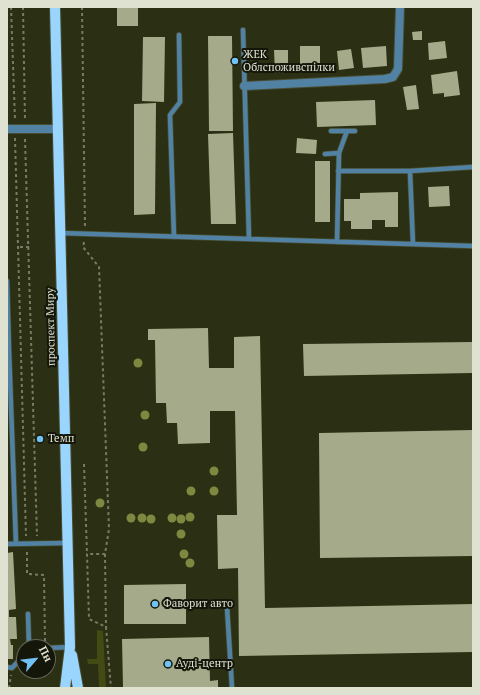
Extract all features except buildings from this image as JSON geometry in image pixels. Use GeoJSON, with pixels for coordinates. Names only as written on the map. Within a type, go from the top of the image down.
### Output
{"type":"FeatureCollection","features":[{"type":"Feature","properties":{"kind":"main road","name":"проспект Миру"},"geometry":{"type":"LineString","coordinates":[[55,7],[70,647],[65,688]]}},
{"type":"Feature","properties":{"kind":"main road","name":"проспект Миру"},"geometry":{"type":"LineString","coordinates":[[70,647],[78,688]]}},
{"type":"Feature","properties":{"kind":"street"},"geometry":{"type":"LineString","coordinates":[[244,86],[385,79],[393,77],[398,69],[400,7]]}},
{"type":"Feature","properties":{"kind":"street"},"geometry":{"type":"LineString","coordinates":[[11,129],[58,129]]}},
{"type":"Feature","properties":{"kind":"lane"},"geometry":{"type":"LineString","coordinates":[[243,30],[249,239]]}},
{"type":"Feature","properties":{"kind":"lane"},"geometry":{"type":"LineString","coordinates":[[174,237],[170,115],[180,102],[179,36]]}},
{"type":"Feature","properties":{"kind":"lane"},"geometry":{"type":"LineString","coordinates":[[331,131],[355,131]]}},
{"type":"Feature","properties":{"kind":"lane"},"geometry":{"type":"LineString","coordinates":[[337,242],[339,153],[347,131]]}},
{"type":"Feature","properties":{"kind":"lane"},"geometry":{"type":"LineString","coordinates":[[325,154],[339,153]]}},
{"type":"Feature","properties":{"kind":"lane"},"geometry":{"type":"LineString","coordinates":[[338,171],[410,171],[473,167]]}},
{"type":"Feature","properties":{"kind":"lane"},"geometry":{"type":"LineString","coordinates":[[410,171],[413,244]]}},
{"type":"Feature","properties":{"kind":"lane"},"geometry":{"type":"LineString","coordinates":[[60,233],[473,246]]}},
{"type":"Feature","properties":{"kind":"lane"},"geometry":{"type":"LineString","coordinates":[[7,281],[8,350],[16,544]]}},
{"type":"Feature","properties":{"kind":"lane"},"geometry":{"type":"LineString","coordinates":[[7,544],[68,543]]}},
{"type":"Feature","properties":{"kind":"lane"},"geometry":{"type":"LineString","coordinates":[[227,607],[232,688]]}},
{"type":"Feature","properties":{"kind":"lane"},"geometry":{"type":"LineString","coordinates":[[28,614],[29,639]]}},
{"type":"Feature","properties":{"kind":"lane"},"geometry":{"type":"LineString","coordinates":[[56,647],[70,647]]}},
{"type":"Feature","properties":{"kind":"path"},"geometry":{"type":"LineString","coordinates":[[11,7],[11,129],[20,247],[27,574],[44,575],[47,639]]}},
{"type":"Feature","properties":{"kind":"path"},"geometry":{"type":"LineString","coordinates":[[82,7],[85,234],[83,247],[99,266],[109,529],[105,554],[106,627],[111,688]]}},
{"type":"Feature","properties":{"kind":"path"},"geometry":{"type":"LineString","coordinates":[[20,247],[29,247],[37,543]]}},
{"type":"Feature","properties":{"kind":"path"},"geometry":{"type":"LineString","coordinates":[[84,464],[89,620],[106,627]]}},
{"type":"Feature","properties":{"kind":"path"},"geometry":{"type":"LineString","coordinates":[[87,554],[105,554]]}},
{"type":"Feature","properties":{"kind":"path"},"geometry":{"type":"LineString","coordinates":[[9,668],[9,688]]}},
{"type":"Feature","properties":{"kind":"green space"},"geometry":{"type":"Polygon","coordinates":[[[97,630],[103,631],[106,688],[99,688],[98,664],[88,664],[87,659],[97,659],[97,630]]]}},
{"type":"Feature","properties":{"kind":"place","name":"ЖЕК Облспоживспілки"},"geometry":{"type":"Point","coordinates":[235,61]}},
{"type":"Feature","properties":{"kind":"place","name":"Темп"},"geometry":{"type":"Point","coordinates":[40,439]}},
{"type":"Feature","properties":{"kind":"place","name":"Фаворит авто"},"geometry":{"type":"Point","coordinates":[155,604]}},
{"type":"Feature","properties":{"kind":"place","name":"Ауді-центр"},"geometry":{"type":"Point","coordinates":[168,664]}}]}
